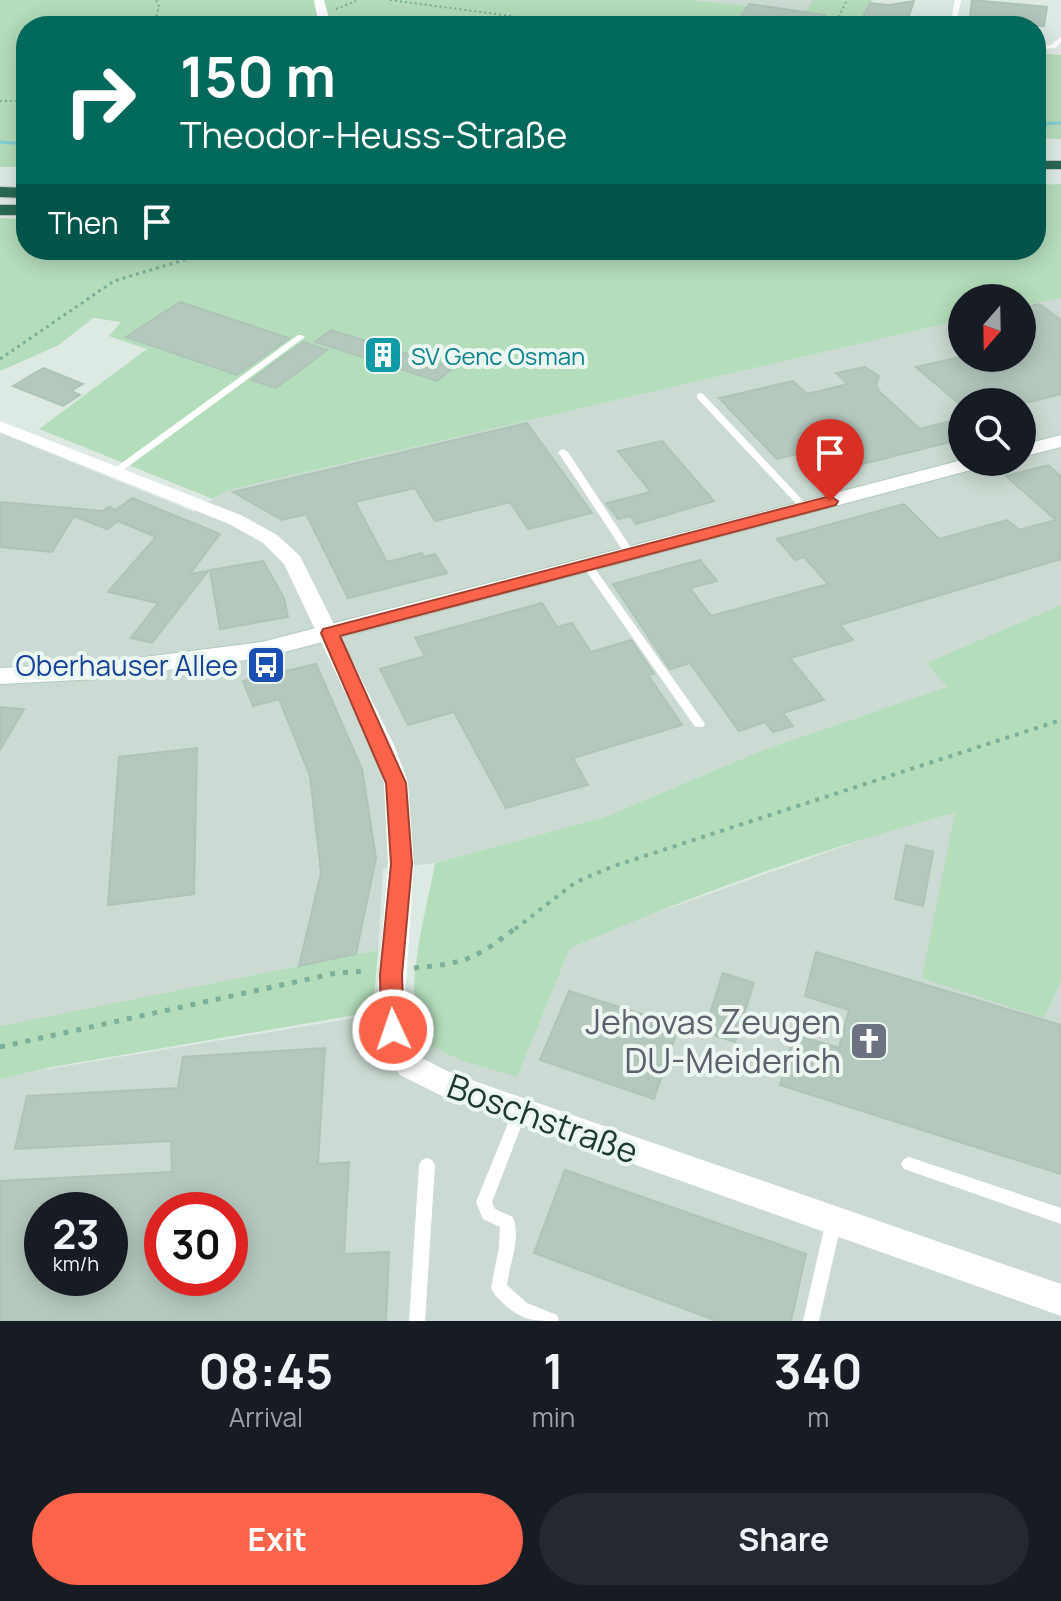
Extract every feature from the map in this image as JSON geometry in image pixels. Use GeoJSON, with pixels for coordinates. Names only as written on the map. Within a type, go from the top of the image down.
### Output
{"type":"FeatureCollection","features":[{"type":"Feature","properties":{"kind":"street"},"geometry":{"type":"LineString","coordinates":[[0,426],[236,520],[270,539],[293,561],[330,633]]}},
{"type":"Feature","properties":{"kind":"street"},"geometry":{"type":"LineString","coordinates":[[1036,447],[1061,441]]}},
{"type":"Feature","properties":{"kind":"street"},"geometry":{"type":"LineString","coordinates":[[0,676],[98,671],[199,660],[330,633],[948,470]]}},
{"type":"Feature","properties":{"kind":"street","name":"Boschstraße"},"geometry":{"type":"LineString","coordinates":[[330,633],[396,783],[401,864],[390,1012],[396,1049],[410,1066],[442,1083],[1061,1300]]}},
{"type":"Feature","properties":{"kind":"lane"},"geometry":{"type":"LineString","coordinates":[[115,472],[301,337]]}},
{"type":"Feature","properties":{"kind":"lane"},"geometry":{"type":"LineString","coordinates":[[700,396],[805,508]]}},
{"type":"Feature","properties":{"kind":"lane"},"geometry":{"type":"LineString","coordinates":[[563,452],[630,554]]}},
{"type":"Feature","properties":{"kind":"lane"},"geometry":{"type":"LineString","coordinates":[[587,565],[699,724]]}},
{"type":"Feature","properties":{"kind":"lane"},"geometry":{"type":"LineString","coordinates":[[520,1111],[484,1202],[489,1214],[507,1222],[511,1237],[501,1264],[499,1288],[521,1309],[551,1321]]}},
{"type":"Feature","properties":{"kind":"lane"},"geometry":{"type":"LineString","coordinates":[[909,1164],[1061,1216]]}},
{"type":"Feature","properties":{"kind":"lane"},"geometry":{"type":"LineString","coordinates":[[417,1321],[427,1165]]}},
{"type":"Feature","properties":{"kind":"lane"},"geometry":{"type":"LineString","coordinates":[[811,1321],[834,1219]]}},
{"type":"Feature","properties":{"kind":"path"},"geometry":{"type":"LineString","coordinates":[[332,16],[358,0]]}},
{"type":"Feature","properties":{"kind":"path"},"geometry":{"type":"LineString","coordinates":[[390,0],[511,16]]}},
{"type":"Feature","properties":{"kind":"path"},"geometry":{"type":"LineString","coordinates":[[0,359],[114,281],[184,260]]}},
{"type":"Feature","properties":{"kind":"path"},"geometry":{"type":"LineString","coordinates":[[0,1047],[336,973],[463,963],[481,955],[576,882],[614,866],[1061,720]]}},
{"type":"Feature","properties":{"kind":"shaded area"},"geometry":{"type":"Polygon","coordinates":[[[691,0],[813,0],[807,12],[691,0]]]}},
{"type":"Feature","properties":{"kind":"shaded area"},"geometry":{"type":"Polygon","coordinates":[[[1061,298],[1061,605],[928,663],[948,687],[758,752],[605,817],[435,863],[383,869],[378,950],[0,1026],[0,433],[194,512],[228,490],[948,323],[948,372],[1036,372],[1036,303],[1061,298]]]}},
{"type":"Feature","properties":{"kind":"shaded area"},"geometry":{"type":"Polygon","coordinates":[[[956,813],[1043,1017],[1061,980],[1061,1321],[0,1321],[0,1077],[390,1012],[416,1003],[424,1037],[444,1052],[517,1076],[570,948],[633,921],[887,831],[956,813]]]}},
{"type":"Feature","properties":{"kind":"green space"},"geometry":{"type":"Polygon","coordinates":[[[0,0],[691,0],[806,12],[813,0],[872,0],[863,16],[16,16],[16,167],[0,167],[0,0]]]}},
{"type":"Feature","properties":{"kind":"green space"},"geometry":{"type":"Polygon","coordinates":[[[1046,54],[1061,55],[1061,139],[1046,138],[1046,54]]]}},
{"type":"Feature","properties":{"kind":"green space"},"geometry":{"type":"Polygon","coordinates":[[[1061,184],[1061,298],[1036,303],[1036,284],[948,284],[948,323],[228,490],[213,499],[39,429],[147,349],[109,336],[121,322],[93,318],[59,345],[0,371],[0,218],[16,219],[16,260],[1046,260],[1046,185],[1061,184]]]}},
{"type":"Feature","properties":{"kind":"green space"},"geometry":{"type":"Polygon","coordinates":[[[1061,605],[1061,980],[1044,1018],[922,978],[955,813],[760,873],[570,948],[517,1077],[445,1053],[426,1039],[418,1024],[414,1003],[415,980],[417,954],[435,863],[605,817],[758,752],[947,687],[927,663],[1061,605]]]}},
{"type":"Feature","properties":{"kind":"green space"},"geometry":{"type":"Polygon","coordinates":[[[378,950],[373,1012],[52,1067],[0,1079],[0,1026],[378,950]]]}},
{"type":"Feature","properties":{"kind":"building"},"geometry":{"type":"Polygon","coordinates":[[[972,0],[1047,7],[1046,16],[970,16],[972,0]]]}},
{"type":"Feature","properties":{"kind":"building"},"geometry":{"type":"Polygon","coordinates":[[[914,1],[909,16],[864,16],[870,3],[889,5],[914,1]]]}},
{"type":"Feature","properties":{"kind":"building"},"geometry":{"type":"Polygon","coordinates":[[[749,4],[825,15],[825,16],[741,16],[749,4]]]}},
{"type":"Feature","properties":{"kind":"building"},"geometry":{"type":"Polygon","coordinates":[[[180,302],[289,338],[237,375],[126,337],[180,302]]]}},
{"type":"Feature","properties":{"kind":"building"},"geometry":{"type":"Polygon","coordinates":[[[1036,305],[1061,320],[1061,394],[1036,400],[1036,388],[948,388],[948,394],[916,367],[948,360],[948,372],[1036,372],[1036,305]]]}},
{"type":"Feature","properties":{"kind":"building","name":"SV Genc Osman"},"geometry":{"type":"Polygon","coordinates":[[[331,330],[453,368],[437,381],[315,342],[331,330]]]}},
{"type":"Feature","properties":{"kind":"building"},"geometry":{"type":"Polygon","coordinates":[[[303,342],[327,350],[276,388],[251,380],[303,342]]]}},
{"type":"Feature","properties":{"kind":"building"},"geometry":{"type":"Polygon","coordinates":[[[865,367],[879,376],[876,386],[880,392],[920,429],[948,422],[948,443],[847,468],[826,447],[777,459],[719,398],[793,381],[807,394],[848,384],[836,373],[865,367]]]}},
{"type":"Feature","properties":{"kind":"building"},"geometry":{"type":"Polygon","coordinates":[[[43,368],[83,384],[71,391],[80,395],[63,406],[13,386],[43,368]]]}},
{"type":"Feature","properties":{"kind":"building"},"geometry":{"type":"Polygon","coordinates":[[[527,423],[592,513],[528,529],[510,502],[435,521],[415,488],[355,502],[387,562],[422,553],[424,557],[435,554],[447,573],[348,598],[306,514],[282,520],[233,492],[527,423]]]}},
{"type":"Feature","properties":{"kind":"building"},"geometry":{"type":"Polygon","coordinates":[[[662,441],[714,501],[636,524],[630,516],[618,519],[606,503],[651,492],[618,451],[662,441]]]}},
{"type":"Feature","properties":{"kind":"building"},"geometry":{"type":"Polygon","coordinates":[[[1048,465],[1061,476],[1061,559],[840,625],[853,640],[790,658],[824,700],[783,713],[793,726],[773,732],[765,722],[739,731],[690,663],[670,669],[613,584],[700,560],[717,581],[690,588],[711,616],[828,584],[804,557],[795,560],[777,539],[904,504],[939,539],[1007,520],[1019,530],[1056,520],[1006,476],[1036,476],[1036,468],[1048,465]]]}},
{"type":"Feature","properties":{"kind":"building"},"geometry":{"type":"Polygon","coordinates":[[[132,498],[220,534],[190,574],[208,571],[152,643],[131,638],[158,603],[108,592],[156,537],[118,521],[107,529],[74,516],[52,552],[0,547],[0,502],[103,511],[109,507],[116,510],[132,498]]]}},
{"type":"Feature","properties":{"kind":"building"},"geometry":{"type":"Polygon","coordinates":[[[263,561],[284,598],[288,617],[220,629],[210,570],[263,561]]]}},
{"type":"Feature","properties":{"kind":"building"},"geometry":{"type":"Polygon","coordinates":[[[542,603],[557,627],[572,623],[591,652],[631,640],[654,674],[648,675],[682,725],[573,758],[588,785],[506,808],[454,712],[408,725],[380,669],[425,656],[415,638],[542,603]]]}},
{"type":"Feature","properties":{"kind":"building"},"geometry":{"type":"Polygon","coordinates":[[[316,664],[362,769],[376,858],[356,954],[299,966],[321,873],[310,776],[279,699],[253,706],[243,681],[316,664]]]}},
{"type":"Feature","properties":{"kind":"building"},"geometry":{"type":"Polygon","coordinates":[[[0,707],[24,709],[0,750],[0,707]]]}},
{"type":"Feature","properties":{"kind":"building"},"geometry":{"type":"Polygon","coordinates":[[[197,748],[194,894],[108,905],[119,757],[197,748]]]}},
{"type":"Feature","properties":{"kind":"building"},"geometry":{"type":"Polygon","coordinates":[[[906,845],[933,852],[923,906],[895,899],[906,845]]]}},
{"type":"Feature","properties":{"kind":"building"},"geometry":{"type":"Polygon","coordinates":[[[816,952],[1061,1025],[1061,1174],[780,1085],[794,1034],[839,1048],[849,1010],[805,996],[816,952]]]}},
{"type":"Feature","properties":{"kind":"building"},"geometry":{"type":"Polygon","coordinates":[[[723,973],[754,983],[735,1042],[704,1032],[723,973]]]}},
{"type":"Feature","properties":{"kind":"building"},"geometry":{"type":"Polygon","coordinates":[[[569,991],[679,1026],[654,1099],[540,1060],[569,991]]]}},
{"type":"Feature","properties":{"kind":"building"},"geometry":{"type":"Polygon","coordinates":[[[325,1048],[318,1164],[349,1162],[344,1254],[389,1252],[386,1321],[0,1321],[0,1181],[172,1172],[171,1141],[15,1149],[27,1096],[178,1088],[183,1057],[325,1048]]]}},
{"type":"Feature","properties":{"kind":"building"},"geometry":{"type":"Polygon","coordinates":[[[565,1170],[806,1254],[791,1321],[717,1321],[534,1253],[565,1170]]]}},
{"type":"Feature","properties":{"kind":"waterway"},"geometry":{"type":"LineString","coordinates":[[1046,124],[1061,123]]}},
{"type":"Feature","properties":{"kind":"waterway"},"geometry":{"type":"LineString","coordinates":[[0,142],[16,143]]}},
{"type":"Feature","properties":{"kind":"place","name":"SV Genc Osman"},"geometry":{"type":"Point","coordinates":[383,355]}},
{"type":"Feature","properties":{"kind":"place","name":"Oberhauser Allee"},"geometry":{"type":"Point","coordinates":[266,665]}},
{"type":"Feature","properties":{"kind":"place","name":"Jehovas Zeugen DU-Meiderich"},"geometry":{"type":"Point","coordinates":[869,1041]}},
{"type":"Feature","properties":{"kind":"route"},"geometry":{"type":"LineString","coordinates":[[393,1030],[391,975],[401,864],[396,783],[383,747],[330,633],[830,501]]}}]}
